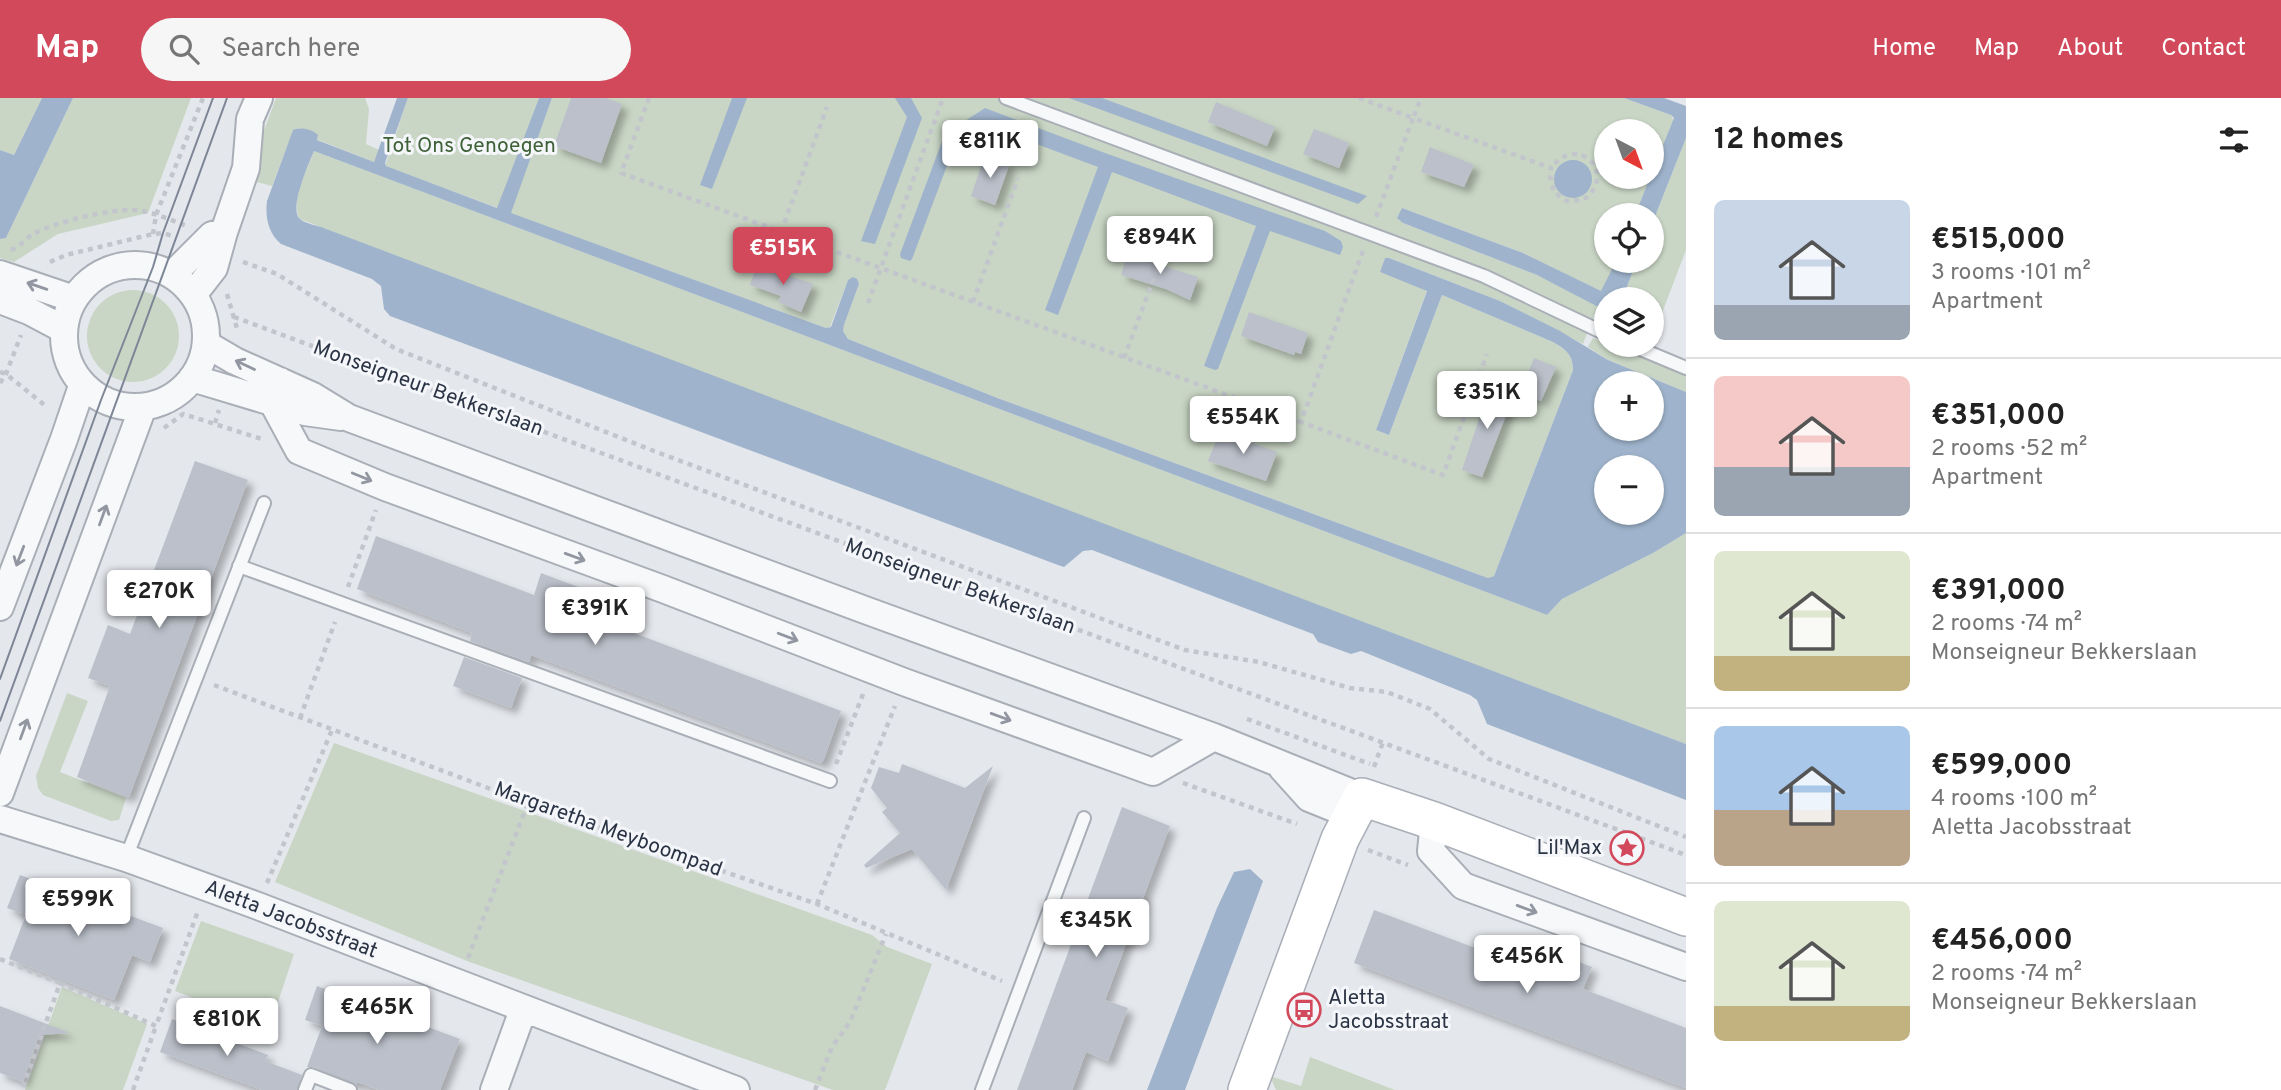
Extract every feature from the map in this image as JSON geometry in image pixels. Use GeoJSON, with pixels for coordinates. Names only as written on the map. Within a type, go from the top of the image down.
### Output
{"type":"FeatureCollection","features":[{"type":"Feature","properties":{"kind":"street"},"geometry":{"type":"LineString","coordinates":[[194,295],[214,268],[219,237],[246,168],[250,119],[259,98]]}},
{"type":"Feature","properties":{"kind":"street"},"geometry":{"type":"LineString","coordinates":[[172,275],[219,237]]}},
{"type":"Feature","properties":{"kind":"street"},"geometry":{"type":"LineString","coordinates":[[4,263],[74,299]]}},
{"type":"Feature","properties":{"kind":"street"},"geometry":{"type":"LineString","coordinates":[[131,265],[153,267],[172,275],[194,295],[206,327],[206,344],[201,362],[192,378],[170,398],[143,407],[116,406],[82,386],[71,369],[64,350],[63,330],[74,299],[89,282],[108,270],[131,265]]}},
{"type":"Feature","properties":{"kind":"street"},"geometry":{"type":"LineString","coordinates":[[0,300],[29,311],[63,330]]}},
{"type":"Feature","properties":{"kind":"street"},"geometry":{"type":"LineString","coordinates":[[206,344],[235,361],[276,392],[299,451],[385,486],[904,682],[1153,772],[1214,737]]}},
{"type":"Feature","properties":{"kind":"street"},"geometry":{"type":"LineString","coordinates":[[192,378],[313,396],[349,418],[1214,737],[1276,762],[1356,806],[1434,821],[1686,917]]}},
{"type":"Feature","properties":{"kind":"street"},"geometry":{"type":"LineString","coordinates":[[0,607],[82,386]]}},
{"type":"Feature","properties":{"kind":"street"},"geometry":{"type":"LineString","coordinates":[[0,793],[143,407]]}},
{"type":"Feature","properties":{"kind":"street"},"geometry":{"type":"LineString","coordinates":[[1247,1090],[1356,806]]}},
{"type":"Feature","properties":{"kind":"street","name":"Aletta Jacobsstraat"},"geometry":{"type":"LineString","coordinates":[[0,819],[207,887],[736,1090]]}},
{"type":"Feature","properties":{"kind":"street"},"geometry":{"type":"LineString","coordinates":[[1434,821],[1431,851],[1462,886],[1686,967]]}},
{"type":"Feature","properties":{"kind":"street"},"geometry":{"type":"LineString","coordinates":[[494,1090],[523,1010]]}},
{"type":"Feature","properties":{"kind":"lane"},"geometry":{"type":"LineString","coordinates":[[1006,98],[1484,276],[1594,328]]}},
{"type":"Feature","properties":{"kind":"lane"},"geometry":{"type":"LineString","coordinates":[[1660,357],[1686,368]]}},
{"type":"Feature","properties":{"kind":"lane"},"geometry":{"type":"LineString","coordinates":[[125,858],[264,503]]}},
{"type":"Feature","properties":{"kind":"lane"},"geometry":{"type":"LineString","coordinates":[[239,566],[830,781]]}},
{"type":"Feature","properties":{"kind":"lane"},"geometry":{"type":"LineString","coordinates":[[982,1090],[1084,818]]}},
{"type":"Feature","properties":{"kind":"lane"},"geometry":{"type":"LineString","coordinates":[[305,1090],[311,1075],[350,1090]]}},
{"type":"Feature","properties":{"kind":"path"},"geometry":{"type":"LineString","coordinates":[[153,234],[156,215],[203,98]]}},
{"type":"Feature","properties":{"kind":"path"},"geometry":{"type":"LineString","coordinates":[[649,98],[621,173],[1443,475],[1487,354]]}},
{"type":"Feature","properties":{"kind":"path"},"geometry":{"type":"LineString","coordinates":[[869,303],[943,98]]}},
{"type":"Feature","properties":{"kind":"path"},"geometry":{"type":"LineString","coordinates":[[1359,98],[1551,168]]}},
{"type":"Feature","properties":{"kind":"path"},"geometry":{"type":"LineString","coordinates":[[1301,422],[1421,98]]}},
{"type":"Feature","properties":{"kind":"path"},"geometry":{"type":"LineString","coordinates":[[781,232],[827,107]]}},
{"type":"Feature","properties":{"kind":"path"},"geometry":{"type":"LineString","coordinates":[[1570,154],[1584,156],[1595,167],[1595,189],[1583,200],[1567,201],[1554,192],[1551,168],[1556,161],[1570,154]]}},
{"type":"Feature","properties":{"kind":"path"},"geometry":{"type":"LineString","coordinates":[[973,302],[1018,178]]}},
{"type":"Feature","properties":{"kind":"path"},"geometry":{"type":"LineString","coordinates":[[4,263],[31,235],[60,223],[134,210],[156,215],[219,237],[240,262],[277,274],[396,349],[654,451],[1185,650],[1259,662],[1350,688],[1387,692],[1430,709],[1489,759],[1686,837]]}},
{"type":"Feature","properties":{"kind":"path"},"geometry":{"type":"LineString","coordinates":[[1125,358],[1172,230]]}},
{"type":"Feature","properties":{"kind":"path","name":"Monseigneur Bekkerslaan"},"geometry":{"type":"LineString","coordinates":[[234,317],[1686,855]]}},
{"type":"Feature","properties":{"kind":"path"},"geometry":{"type":"LineString","coordinates":[[0,372],[6,374],[0,383]]}},
{"type":"Feature","properties":{"kind":"path"},"geometry":{"type":"LineString","coordinates":[[215,423],[299,451]]}},
{"type":"Feature","properties":{"kind":"path"},"geometry":{"type":"LineString","coordinates":[[830,781],[872,670]]}},
{"type":"Feature","properties":{"kind":"path","name":"Margaretha Meyboompad"},"geometry":{"type":"LineString","coordinates":[[195,678],[528,803],[817,904],[1019,988]]}},
{"type":"Feature","properties":{"kind":"path"},"geometry":{"type":"LineString","coordinates":[[817,904],[904,682]]}},
{"type":"Feature","properties":{"kind":"path"},"geometry":{"type":"LineString","coordinates":[[258,906],[332,730]]}},
{"type":"Feature","properties":{"kind":"path"},"geometry":{"type":"LineString","coordinates":[[458,984],[528,803]]}},
{"type":"Feature","properties":{"kind":"path"},"geometry":{"type":"LineString","coordinates":[[133,1090],[207,887]]}},
{"type":"Feature","properties":{"kind":"path"},"geometry":{"type":"LineString","coordinates":[[815,1090],[832,1047],[850,1022],[886,934]]}},
{"type":"Feature","properties":{"kind":"path"},"geometry":{"type":"LineString","coordinates":[[0,959],[156,1026]]}},
{"type":"Feature","properties":{"kind":"path"},"geometry":{"type":"LineString","coordinates":[[22,1090],[60,983]]}},
{"type":"Feature","properties":{"kind":"green space"},"geometry":{"type":"Polygon","coordinates":[[[0,98],[42,98],[14,155],[0,150],[0,98]]]}},
{"type":"Feature","properties":{"kind":"green space"},"geometry":{"type":"Polygon","coordinates":[[[73,98],[191,98],[148,213],[58,234],[14,262],[0,258],[0,239],[6,238],[73,98]]]}},
{"type":"Feature","properties":{"kind":"green space"},"geometry":{"type":"Polygon","coordinates":[[[276,98],[365,98],[369,109],[366,144],[379,150],[374,162],[316,139],[299,128],[293,131],[272,186],[253,181],[262,136],[276,98]]]}},
{"type":"Feature","properties":{"kind":"green space","name":"Tot Ons Genoegen"},"geometry":{"type":"Polygon","coordinates":[[[408,98],[539,98],[498,208],[385,166],[408,98]]]}},
{"type":"Feature","properties":{"kind":"green space","name":"Tot Ons Genoegen"},"geometry":{"type":"Polygon","coordinates":[[[552,98],[1624,98],[1671,115],[1674,121],[1664,145],[1664,119],[1594,119],[1594,189],[1646,189],[1640,203],[1594,203],[1594,273],[1611,273],[1604,287],[1594,288],[1523,253],[1402,208],[1403,223],[1537,275],[1594,303],[1594,315],[1583,344],[1500,301],[1385,258],[1380,272],[1427,290],[1376,430],[1389,435],[1442,295],[1553,342],[1565,350],[1572,360],[1573,370],[1494,576],[1488,578],[1000,399],[848,339],[843,331],[844,325],[859,284],[848,280],[830,327],[826,328],[510,213],[552,98]]]}},
{"type":"Feature","properties":{"kind":"green space"},"geometry":{"type":"Polygon","coordinates":[[[1686,138],[1686,250],[1664,308],[1664,287],[1627,287],[1632,273],[1664,273],[1664,203],[1660,203],[1686,138]]]}},
{"type":"Feature","properties":{"kind":"green space"},"geometry":{"type":"Polygon","coordinates":[[[314,151],[1547,615],[1562,599],[1653,553],[1686,533],[1686,744],[300,219],[297,212],[298,195],[314,151]]]}},
{"type":"Feature","properties":{"kind":"green space"},"geometry":{"type":"Polygon","coordinates":[[[133,290],[159,298],[171,310],[179,336],[171,362],[159,374],[133,382],[107,374],[95,362],[87,336],[95,310],[107,298],[133,290]]]}},
{"type":"Feature","properties":{"kind":"green space"},"geometry":{"type":"Polygon","coordinates":[[[1593,338],[1594,338],[1594,351],[1588,347],[1593,338]]]}},
{"type":"Feature","properties":{"kind":"green space"},"geometry":{"type":"Polygon","coordinates":[[[1603,357],[1641,357],[1686,375],[1686,392],[1664,383],[1664,371],[1635,371],[1603,357]]]}},
{"type":"Feature","properties":{"kind":"green space"},"geometry":{"type":"Polygon","coordinates":[[[67,693],[88,701],[60,772],[126,798],[119,820],[111,821],[43,795],[38,788],[36,776],[67,693]]]}},
{"type":"Feature","properties":{"kind":"green space"},"geometry":{"type":"Polygon","coordinates":[[[334,743],[872,935],[887,947],[932,964],[885,1090],[833,1090],[467,961],[275,882],[334,743]]]}},
{"type":"Feature","properties":{"kind":"green space"},"geometry":{"type":"Polygon","coordinates":[[[201,921],[294,954],[270,1026],[175,991],[201,921]]]}},
{"type":"Feature","properties":{"kind":"green space"},"geometry":{"type":"Polygon","coordinates":[[[62,987],[147,1024],[123,1090],[25,1090],[62,987]]]}},
{"type":"Feature","properties":{"kind":"green space"},"geometry":{"type":"Polygon","coordinates":[[[1310,1057],[1395,1090],[1276,1090],[1270,1076],[1301,1086],[1310,1057]]]}},
{"type":"Feature","properties":{"kind":"water"},"geometry":{"type":"Polygon","coordinates":[[[42,98],[73,98],[6,238],[0,239],[0,150],[14,155],[42,98]]]}},
{"type":"Feature","properties":{"kind":"water"},"geometry":{"type":"Polygon","coordinates":[[[397,98],[408,98],[386,166],[497,208],[539,98],[552,98],[511,213],[826,328],[831,327],[848,280],[853,277],[859,284],[844,325],[843,331],[848,339],[1000,399],[1488,578],[1494,576],[1573,370],[1572,360],[1565,350],[1553,342],[1442,295],[1389,435],[1376,430],[1427,291],[1380,272],[1385,258],[1389,258],[1500,301],[1560,331],[1594,352],[1594,357],[1603,357],[1635,371],[1594,371],[1594,441],[1664,441],[1664,383],[1686,392],[1686,533],[1653,553],[1562,599],[1547,615],[314,151],[296,206],[300,219],[307,223],[1686,744],[1686,800],[1487,724],[1477,700],[1470,695],[1361,651],[1351,654],[1318,642],[1313,634],[1092,550],[1083,551],[1064,567],[390,316],[384,309],[381,286],[372,279],[281,244],[270,230],[267,201],[293,130],[310,130],[318,135],[317,140],[374,162],[397,98]]]}},
{"type":"Feature","properties":{"kind":"water"},"geometry":{"type":"Polygon","coordinates":[[[732,98],[747,98],[712,189],[700,185],[732,98]]]}},
{"type":"Feature","properties":{"kind":"water"},"geometry":{"type":"Polygon","coordinates":[[[895,98],[911,98],[922,118],[875,244],[861,241],[907,117],[895,98]]]}},
{"type":"Feature","properties":{"kind":"water"},"geometry":{"type":"Polygon","coordinates":[[[1069,98],[1102,98],[1367,196],[1358,204],[1069,98]]]}},
{"type":"Feature","properties":{"kind":"water"},"geometry":{"type":"Polygon","coordinates":[[[1624,98],[1664,98],[1686,106],[1686,138],[1660,203],[1640,203],[1645,189],[1664,189],[1664,143],[1674,118],[1624,98]]]}},
{"type":"Feature","properties":{"kind":"water"},"geometry":{"type":"Polygon","coordinates":[[[985,108],[1325,231],[1341,241],[1343,247],[1340,255],[1270,231],[1218,369],[1204,366],[1256,226],[1112,172],[1058,315],[1045,310],[1098,167],[983,124],[957,139],[912,259],[910,261],[901,258],[900,254],[947,128],[965,121],[985,108]]]}},
{"type":"Feature","properties":{"kind":"water"},"geometry":{"type":"Polygon","coordinates":[[[1573,160],[1586,166],[1592,179],[1586,192],[1573,198],[1560,192],[1554,179],[1560,166],[1573,160]]]}},
{"type":"Feature","properties":{"kind":"water"},"geometry":{"type":"Polygon","coordinates":[[[1402,208],[1523,253],[1594,288],[1594,305],[1537,275],[1403,223],[1397,218],[1402,208]]]}},
{"type":"Feature","properties":{"kind":"water"},"geometry":{"type":"Polygon","coordinates":[[[1610,273],[1632,273],[1627,287],[1603,287],[1610,273]]]}},
{"type":"Feature","properties":{"kind":"water"},"geometry":{"type":"Polygon","coordinates":[[[1250,869],[1263,881],[1185,1090],[1147,1090],[1217,908],[1234,872],[1250,869]]]}},
{"type":"Feature","properties":{"kind":"building"},"geometry":{"type":"Polygon","coordinates":[[[571,98],[606,98],[622,104],[601,163],[554,146],[571,98]]]}},
{"type":"Feature","properties":{"kind":"building"},"geometry":{"type":"Polygon","coordinates":[[[1216,102],[1275,127],[1267,146],[1208,122],[1216,102]]]}},
{"type":"Feature","properties":{"kind":"building"},"geometry":{"type":"Polygon","coordinates":[[[1314,129],[1349,143],[1339,168],[1303,154],[1314,129]]]}},
{"type":"Feature","properties":{"kind":"building"},"geometry":{"type":"Polygon","coordinates":[[[1430,147],[1474,165],[1464,187],[1421,172],[1430,147]]]}},
{"type":"Feature","properties":{"kind":"building"},"geometry":{"type":"Polygon","coordinates":[[[985,155],[1010,163],[995,205],[971,196],[985,155]]]}},
{"type":"Feature","properties":{"kind":"building"},"geometry":{"type":"Polygon","coordinates":[[[1127,255],[1198,277],[1190,300],[1166,289],[1121,275],[1127,255]]]}},
{"type":"Feature","properties":{"kind":"building"},"geometry":{"type":"Polygon","coordinates":[[[757,265],[813,284],[801,312],[778,302],[781,296],[750,285],[757,265]]]}},
{"type":"Feature","properties":{"kind":"building"},"geometry":{"type":"Polygon","coordinates":[[[1249,312],[1308,333],[1301,354],[1295,352],[1294,355],[1241,336],[1249,312]]]}},
{"type":"Feature","properties":{"kind":"building"},"geometry":{"type":"Polygon","coordinates":[[[1534,358],[1556,367],[1541,401],[1520,393],[1534,358]]]}},
{"type":"Feature","properties":{"kind":"building"},"geometry":{"type":"Polygon","coordinates":[[[1490,386],[1514,395],[1482,477],[1462,470],[1490,386]]]}},
{"type":"Feature","properties":{"kind":"building"},"geometry":{"type":"Polygon","coordinates":[[[1220,431],[1277,452],[1266,481],[1208,461],[1220,431]]]}},
{"type":"Feature","properties":{"kind":"building"},"geometry":{"type":"Polygon","coordinates":[[[195,461],[248,480],[129,797],[77,777],[110,686],[88,678],[108,625],[130,634],[195,461]]]}},
{"type":"Feature","properties":{"kind":"building"},"geometry":{"type":"Polygon","coordinates":[[[376,536],[534,595],[541,573],[594,593],[586,615],[841,711],[824,759],[821,763],[531,655],[529,662],[470,641],[472,633],[357,589],[376,536]]]}},
{"type":"Feature","properties":{"kind":"building"},"geometry":{"type":"Polygon","coordinates":[[[464,657],[522,678],[511,708],[453,686],[464,657]]]}},
{"type":"Feature","properties":{"kind":"building"},"geometry":{"type":"Polygon","coordinates":[[[902,764],[965,788],[993,766],[946,890],[912,849],[866,868],[864,865],[900,833],[882,812],[887,808],[871,788],[879,767],[899,773],[902,764]]]}},
{"type":"Feature","properties":{"kind":"building"},"geometry":{"type":"Polygon","coordinates":[[[1122,807],[1170,826],[1105,1000],[1128,1008],[1108,1061],[1086,1052],[1072,1090],[1017,1090],[1122,807]]]}},
{"type":"Feature","properties":{"kind":"building"},"geometry":{"type":"Polygon","coordinates":[[[20,875],[163,928],[150,962],[132,955],[114,1000],[9,959],[26,915],[7,908],[20,875]]]}},
{"type":"Feature","properties":{"kind":"building"},"geometry":{"type":"Polygon","coordinates":[[[1374,910],[1531,969],[1539,947],[1592,967],[1583,989],[1686,1028],[1686,1088],[1354,963],[1374,910]]]}},
{"type":"Feature","properties":{"kind":"building"},"geometry":{"type":"Polygon","coordinates":[[[317,986],[460,1039],[440,1090],[379,1090],[357,1082],[357,1085],[314,1067],[307,1067],[322,1026],[305,1020],[317,986]]]}},
{"type":"Feature","properties":{"kind":"building"},"geometry":{"type":"Polygon","coordinates":[[[0,1006],[70,1033],[39,1035],[23,1082],[0,1073],[0,1006]]]}},
{"type":"Feature","properties":{"kind":"building"},"geometry":{"type":"Polygon","coordinates":[[[172,1019],[268,1055],[265,1061],[302,1075],[296,1090],[262,1090],[160,1052],[172,1019]]]}},
{"type":"Feature","properties":{"kind":"tram line"},"geometry":{"type":"LineString","coordinates":[[0,679],[213,98]]}},
{"type":"Feature","properties":{"kind":"tram line"},"geometry":{"type":"LineString","coordinates":[[0,721],[227,98]]}},
{"type":"Feature","properties":{"kind":"place","name":"Lil'Max"},"geometry":{"type":"Point","coordinates":[1627,848]}},
{"type":"Feature","properties":{"kind":"place","name":"Aletta Jacobsstraat"},"geometry":{"type":"Point","coordinates":[1304,1010]}}]}
